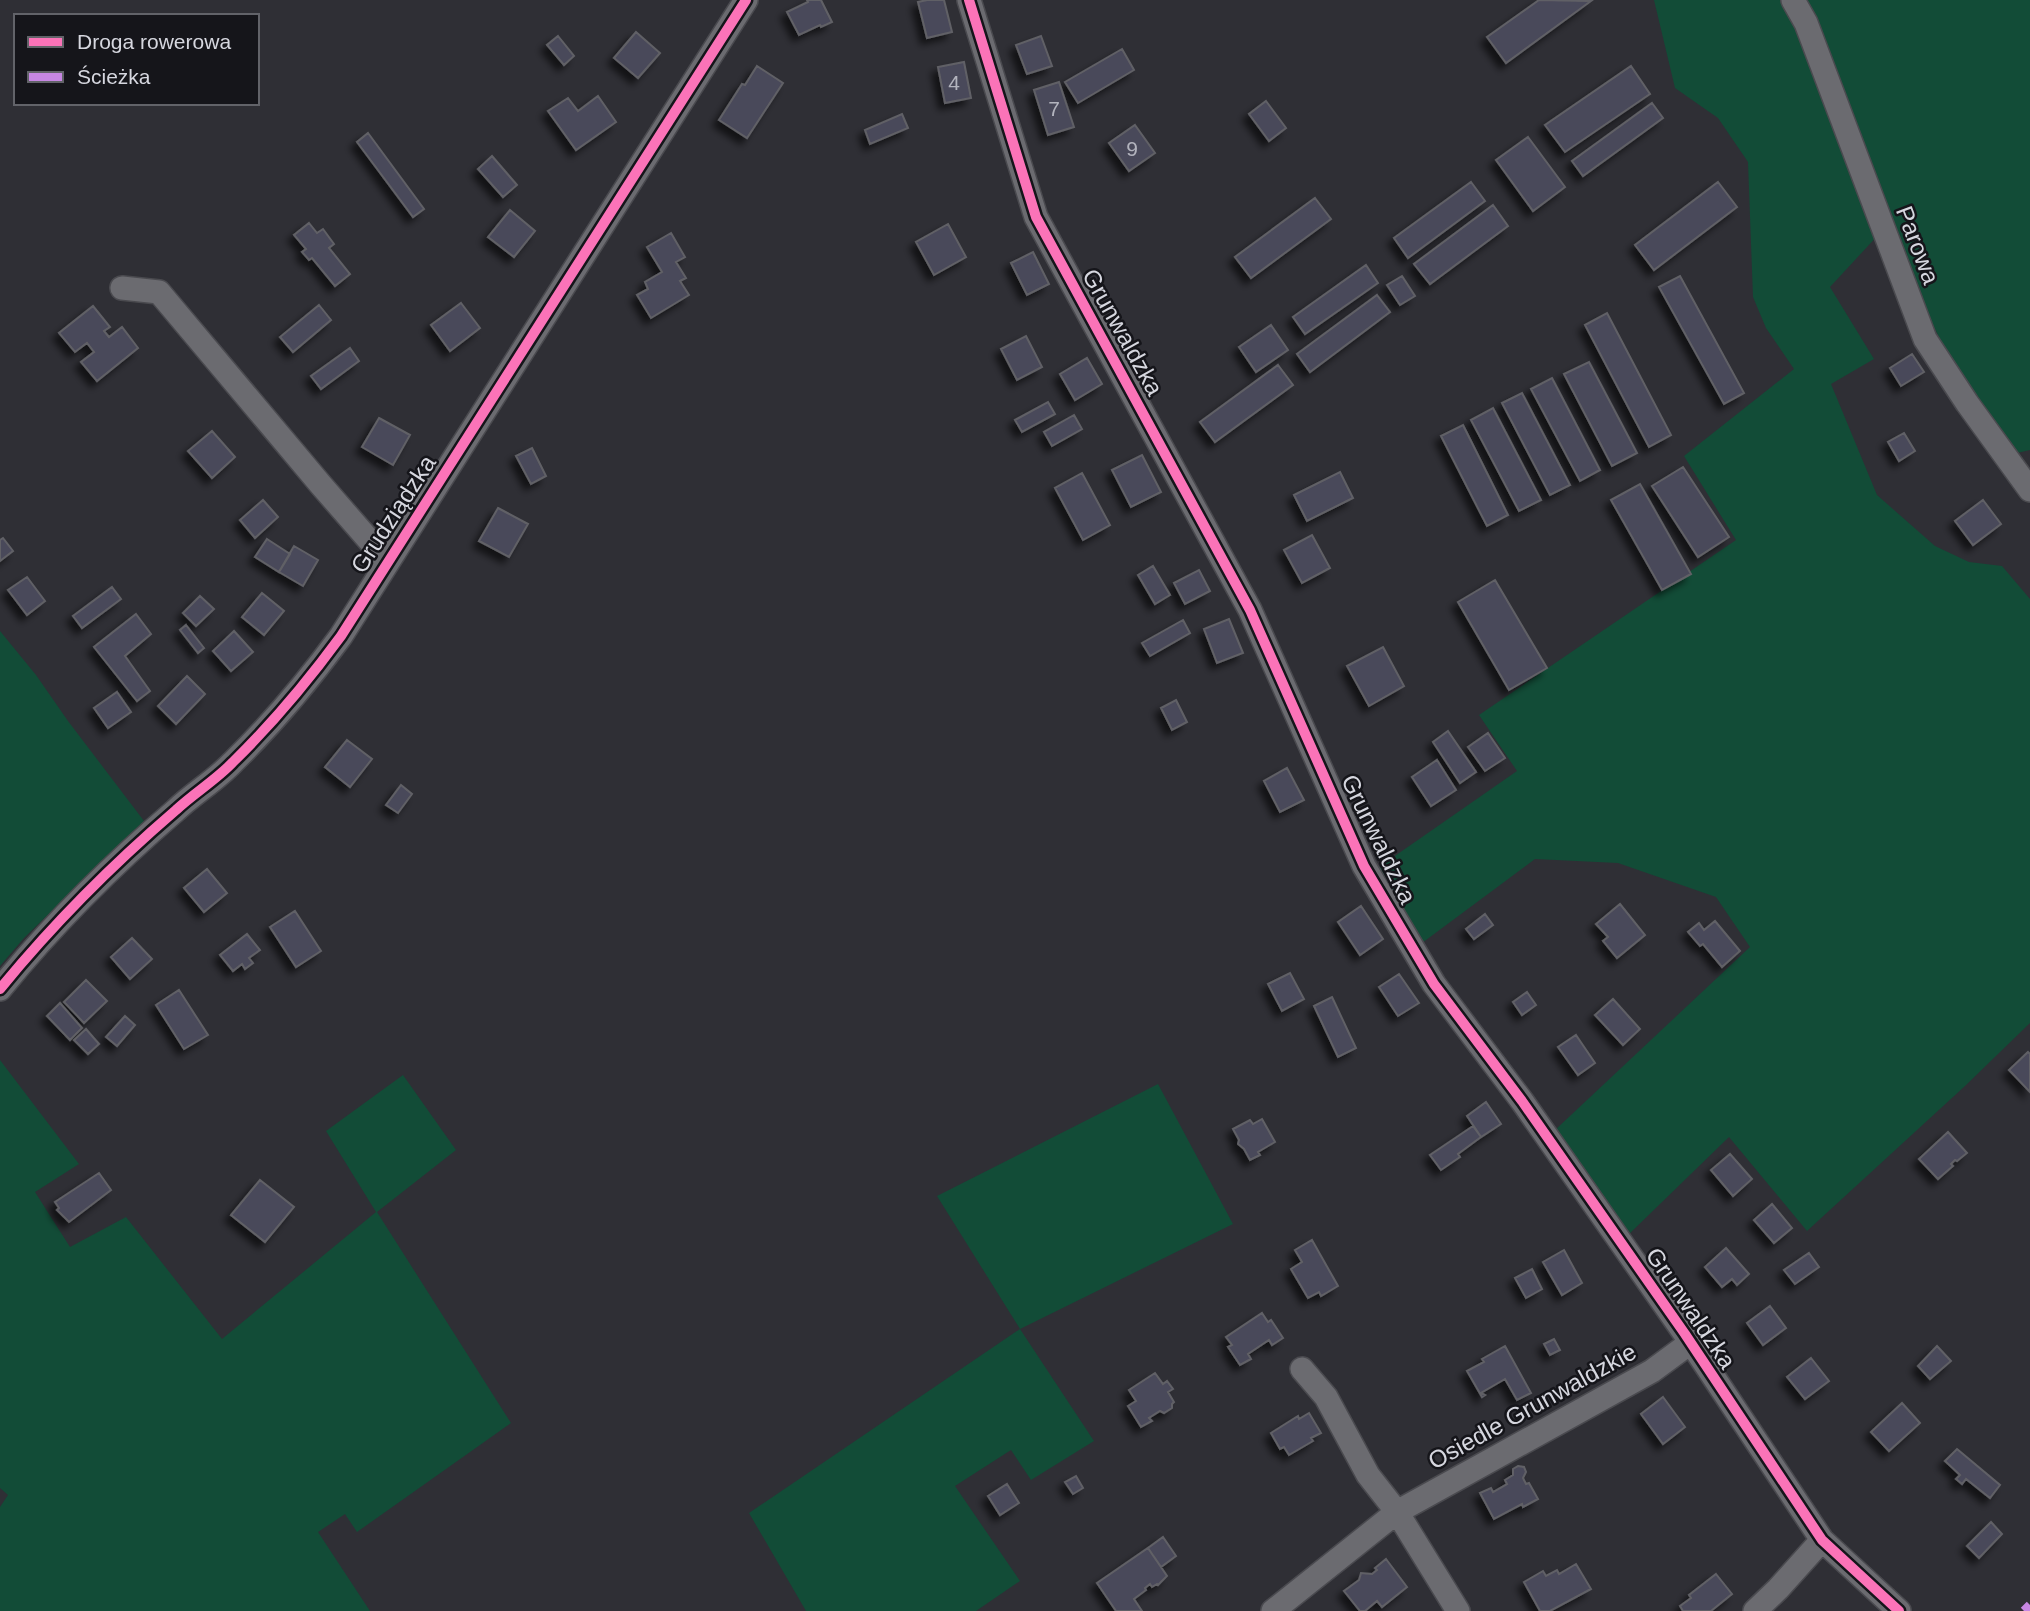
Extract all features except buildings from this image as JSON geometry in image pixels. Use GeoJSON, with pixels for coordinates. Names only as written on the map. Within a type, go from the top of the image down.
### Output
{"type":"FeatureCollection","features":[{"type":"Feature","properties":{"kind":"street","name":"Grudziądzka"},"geometry":{"type":"LineString","coordinates":[[0,989],[36,945],[97,881],[231,765],[308,681],[388,562],[746,0]]}},
{"type":"Feature","properties":{"kind":"street","name":"Grunwaldzka"},"geometry":{"type":"LineString","coordinates":[[969,0],[1036,217],[1250,610],[1364,866],[1434,984],[1522,1101],[1690,1343],[1822,1540],[1899,1611]]}},
{"type":"Feature","properties":{"kind":"street","name":"Parowa"},"geometry":{"type":"LineString","coordinates":[[1793,0],[1806,23],[1925,339],[2030,490]]}},
{"type":"Feature","properties":{"kind":"street"},"geometry":{"type":"LineString","coordinates":[[122,288],[159,292],[388,562]]}},
{"type":"Feature","properties":{"kind":"street","name":"Osiedle Grunwaldzkie"},"geometry":{"type":"LineString","coordinates":[[1273,1611],[1397,1512],[1652,1371],[1690,1343]]}},
{"type":"Feature","properties":{"kind":"street"},"geometry":{"type":"LineString","coordinates":[[1303,1369],[1326,1397],[1367,1475],[1397,1512],[1458,1611]]}},
{"type":"Feature","properties":{"kind":"street"},"geometry":{"type":"LineString","coordinates":[[1755,1611],[1822,1540]]}},
{"type":"Feature","properties":{"kind":"green space"},"geometry":{"type":"Polygon","coordinates":[[[1654,0],[2030,0],[2030,450],[2017,453],[1947,353],[1931,321],[1892,220],[1830,287],[1874,359],[1831,384],[1877,495],[1935,546],[1969,562],[2002,566],[2030,599],[2030,1023],[1807,1231],[1729,1137],[1626,1237],[1554,1131],[1750,947],[1716,897],[1618,863],[1535,859],[1422,943],[1379,867],[1517,771],[1479,715],[1736,540],[1684,456],[1794,369],[1766,328],[1753,297],[1748,162],[1718,118],[1675,88],[1654,0]]]}},
{"type":"Feature","properties":{"kind":"green space"},"geometry":{"type":"Polygon","coordinates":[[[0,631],[36,675],[144,821],[24,938],[0,966],[0,631]]]}},
{"type":"Feature","properties":{"kind":"green space"},"geometry":{"type":"Polygon","coordinates":[[[0,1060],[79,1164],[35,1192],[70,1247],[126,1217],[222,1339],[376,1212],[326,1131],[403,1075],[456,1150],[377,1212],[511,1423],[357,1532],[345,1514],[318,1532],[370,1611],[0,1611],[0,1507],[8,1495],[0,1488],[0,1060]]]}},
{"type":"Feature","properties":{"kind":"green space"},"geometry":{"type":"Polygon","coordinates":[[[1158,1084],[1233,1224],[1020,1329],[937,1196],[1158,1084]]]}},
{"type":"Feature","properties":{"kind":"green space"},"geometry":{"type":"Polygon","coordinates":[[[1020,1329],[1094,1441],[1031,1480],[1011,1450],[955,1486],[1020,1581],[976,1611],[806,1611],[749,1513],[1020,1329]]]}},
{"type":"Feature","properties":{"kind":"marked path"},"geometry":{"type":"LineString","coordinates":[[2024,1611],[2030,1605]]}},
{"type":"Feature","properties":{"kind":"cycle path"},"geometry":{"type":"LineString","coordinates":[[0,989],[62,918],[106,874],[248,747],[329,653],[746,0]]}},
{"type":"Feature","properties":{"kind":"cycle path"},"geometry":{"type":"LineString","coordinates":[[969,0],[1036,217],[1250,610],[1364,866],[1434,984],[1522,1101],[1685,1334],[1822,1540],[1899,1611]]}}]}
